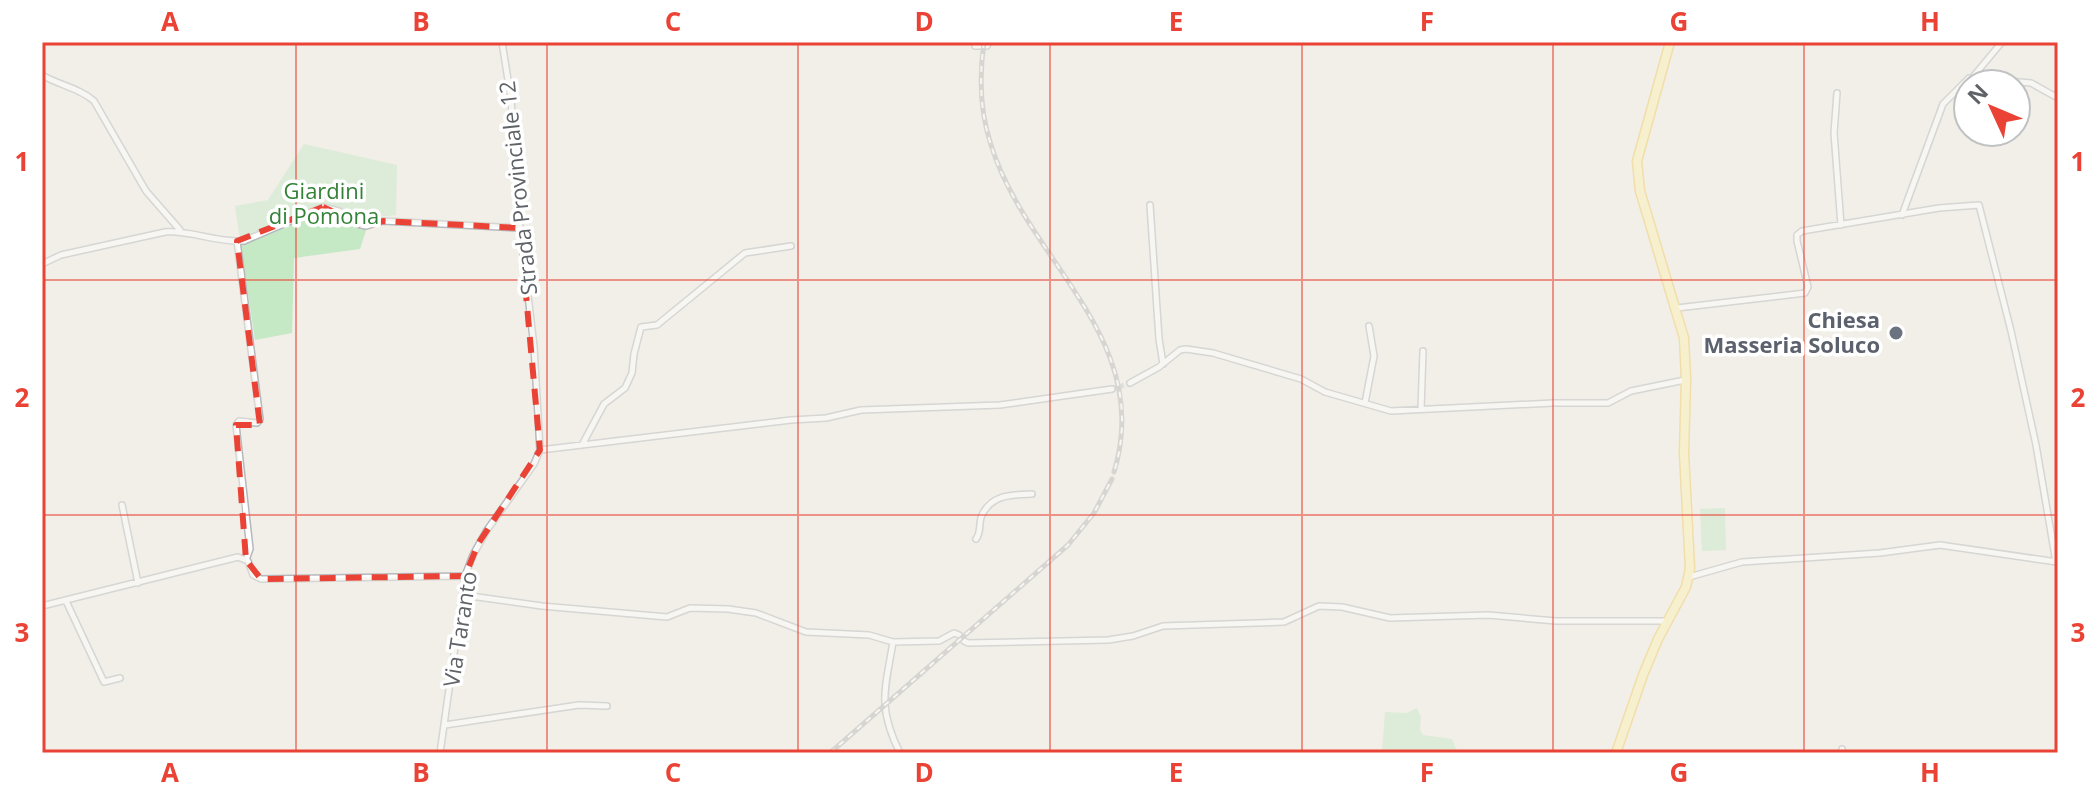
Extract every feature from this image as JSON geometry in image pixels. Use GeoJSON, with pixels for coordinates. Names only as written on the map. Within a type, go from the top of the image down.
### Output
{"type":"FeatureCollection","features":[{"type":"Feature","properties":{"kind":"main road"},"geometry":{"type":"LineString","coordinates":[[1616,753],[1643,675],[1689,577],[1691,557],[1684,453],[1684,338],[1640,191],[1637,161],[1670,42]]}},
{"type":"Feature","properties":{"kind":"street","name":"Strada Provinciale 12"},"geometry":{"type":"LineString","coordinates":[[502,42],[511,99],[520,228],[533,334],[540,450]]}},
{"type":"Feature","properties":{"kind":"street"},"geometry":{"type":"LineString","coordinates":[[975,46],[987,46],[989,42]]}},
{"type":"Feature","properties":{"kind":"street"},"geometry":{"type":"LineString","coordinates":[[1980,68],[2002,42]]}},
{"type":"Feature","properties":{"kind":"street"},"geometry":{"type":"LineString","coordinates":[[42,75],[58,85],[87,94],[94,101],[146,191],[181,231]]}},
{"type":"Feature","properties":{"kind":"street"},"geometry":{"type":"LineString","coordinates":[[2032,84],[2058,98]]}},
{"type":"Feature","properties":{"kind":"street"},"geometry":{"type":"LineString","coordinates":[[1837,93],[1834,133],[1841,225]]}},
{"type":"Feature","properties":{"kind":"street"},"geometry":{"type":"LineString","coordinates":[[1902,215],[1943,104],[1952,95]]}},
{"type":"Feature","properties":{"kind":"street"},"geometry":{"type":"LineString","coordinates":[[1677,308],[1805,293],[1809,289],[1797,235],[1802,231],[1972,204],[1981,206],[2036,445],[2057,562],[1940,545],[1880,553],[1742,562],[1689,577]]}},
{"type":"Feature","properties":{"kind":"street"},"geometry":{"type":"LineString","coordinates":[[1150,205],[1163,364]]}},
{"type":"Feature","properties":{"kind":"street"},"geometry":{"type":"LineString","coordinates":[[42,264],[61,255],[165,232],[181,231],[244,241],[323,207],[339,211],[357,224],[366,226],[383,221],[520,228]]}},
{"type":"Feature","properties":{"kind":"street"},"geometry":{"type":"LineString","coordinates":[[237,241],[260,419],[257,423],[239,421],[236,425],[250,549],[246,560]]}},
{"type":"Feature","properties":{"kind":"street"},"geometry":{"type":"LineString","coordinates":[[582,445],[604,404],[625,388],[632,373],[641,327],[657,325],[745,253],[791,246]]}},
{"type":"Feature","properties":{"kind":"street"},"geometry":{"type":"LineString","coordinates":[[1365,403],[1374,356],[1369,326]]}},
{"type":"Feature","properties":{"kind":"street"},"geometry":{"type":"LineString","coordinates":[[1130,383],[1186,349],[1213,353],[1301,379],[1325,392],[1382,410],[1608,403],[1631,391],[1686,379]]}},
{"type":"Feature","properties":{"kind":"street"},"geometry":{"type":"LineString","coordinates":[[1421,409],[1423,351]]}},
{"type":"Feature","properties":{"kind":"street"},"geometry":{"type":"LineString","coordinates":[[540,450],[826,418],[861,410],[1000,405],[1112,389]]}},
{"type":"Feature","properties":{"kind":"street","name":"Via Taranto"},"geometry":{"type":"LineString","coordinates":[[440,753],[465,576],[478,544],[534,464],[540,450]]}},
{"type":"Feature","properties":{"kind":"street"},"geometry":{"type":"LineString","coordinates":[[976,539],[981,530],[981,516],[992,503],[1005,496],[1032,494]]}},
{"type":"Feature","properties":{"kind":"street"},"geometry":{"type":"LineString","coordinates":[[122,505],[138,583]]}},
{"type":"Feature","properties":{"kind":"street"},"geometry":{"type":"LineString","coordinates":[[42,606],[238,557],[246,560],[253,575],[261,579],[465,576]]}},
{"type":"Feature","properties":{"kind":"street"},"geometry":{"type":"LineString","coordinates":[[463,595],[541,606],[667,617],[690,608],[728,609],[756,613],[806,632],[869,635],[893,642],[939,641],[954,633],[959,635]]}},
{"type":"Feature","properties":{"kind":"street"},"geometry":{"type":"LineString","coordinates":[[66,601],[104,682],[120,678]]}},
{"type":"Feature","properties":{"kind":"street"},"geometry":{"type":"LineString","coordinates":[[964,641],[1108,640],[1163,626],[1284,622],[1319,606],[1342,607],[1390,618],[1488,615],[1556,621],[1669,621]]}},
{"type":"Feature","properties":{"kind":"street"},"geometry":{"type":"LineString","coordinates":[[893,642],[884,706],[890,732],[900,753]]}},
{"type":"Feature","properties":{"kind":"street"},"geometry":{"type":"LineString","coordinates":[[445,725],[579,705],[607,706]]}},
{"type":"Feature","properties":{"kind":"highlighted area"},"geometry":{"type":"Polygon","coordinates":[[[323,207],[366,227],[383,221],[520,228],[540,450],[478,544],[465,576],[261,579],[246,560],[236,425],[260,425],[237,241],[323,207]]]}},
{"type":"Feature","properties":{"kind":"green space","name":"Giardini di Pomona"},"geometry":{"type":"Polygon","coordinates":[[[304,144],[397,165],[396,215],[370,218],[360,249],[294,258],[292,333],[255,340],[235,206],[268,200],[304,144]]]}},
{"type":"Feature","properties":{"kind":"green space"},"geometry":{"type":"Polygon","coordinates":[[[1725,508],[1726,550],[1702,551],[1700,509],[1725,508]]]}},
{"type":"Feature","properties":{"kind":"green space"},"geometry":{"type":"Polygon","coordinates":[[[1417,708],[1423,735],[1452,739],[1458,753],[1382,753],[1385,712],[1407,713],[1417,708]]]}},
{"type":"Feature","properties":{"kind":"tunnel"},"geometry":{"type":"LineString","coordinates":[[1112,389],[1130,383]]}},
{"type":"Feature","properties":{"kind":"railway"},"geometry":{"type":"LineString","coordinates":[[984,42],[982,94],[991,145],[1008,187],[1103,340],[1117,381],[1122,424],[1114,472]]}},
{"type":"Feature","properties":{"kind":"railway"},"geometry":{"type":"LineString","coordinates":[[830,753],[1068,545],[1094,513],[1112,479]]}},
{"type":"Feature","properties":{"kind":"place","name":"Chiesa Masseria Soluco"},"geometry":{"type":"Point","coordinates":[1896,333]}}]}
